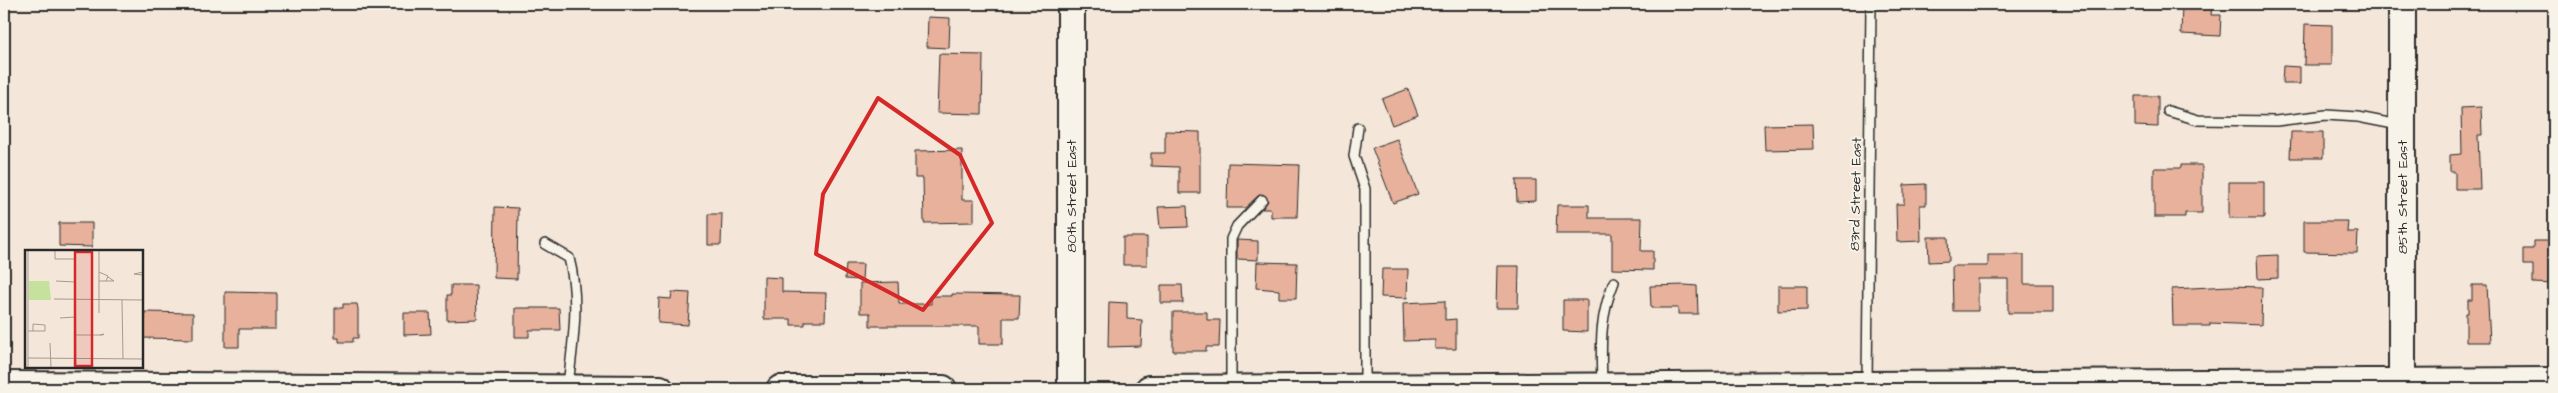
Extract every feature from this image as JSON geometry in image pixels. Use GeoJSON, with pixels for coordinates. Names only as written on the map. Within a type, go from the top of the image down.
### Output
{"type":"FeatureCollection","features":[{"type":"Feature","properties":{"kind":"street","name":"80th Street East"},"geometry":{"type":"LineString","coordinates":[[1071,4],[1071,389]]}},
{"type":"Feature","properties":{"kind":"street","name":"85th Street East"},"geometry":{"type":"LineString","coordinates":[[2402,4],[2402,386]]}},
{"type":"Feature","properties":{"kind":"street"},"geometry":{"type":"LineString","coordinates":[[1149,389],[1867,385],[2402,386],[2491,385],[2554,381]]}},
{"type":"Feature","properties":{"kind":"street"},"geometry":{"type":"LineString","coordinates":[[4,385],[660,389]]}},
{"type":"Feature","properties":{"kind":"street"},"geometry":{"type":"LineString","coordinates":[[780,389],[944,389]]}},
{"type":"Feature","properties":{"kind":"lane","name":"83rd Street East"},"geometry":{"type":"LineString","coordinates":[[1867,385],[1871,4]]}},
{"type":"Feature","properties":{"kind":"lane"},"geometry":{"type":"LineString","coordinates":[[2168,111],[2198,120],[2276,121],[2326,115],[2358,117],[2402,125]]}},
{"type":"Feature","properties":{"kind":"lane"},"geometry":{"type":"LineString","coordinates":[[1358,128],[1354,156],[1365,189],[1365,388]]}},
{"type":"Feature","properties":{"kind":"lane"},"geometry":{"type":"LineString","coordinates":[[1231,389],[1231,239],[1237,226],[1262,200]]}},
{"type":"Feature","properties":{"kind":"lane"},"geometry":{"type":"LineString","coordinates":[[546,244],[569,258],[574,279],[576,303],[568,388]]}},
{"type":"Feature","properties":{"kind":"lane"},"geometry":{"type":"LineString","coordinates":[[1602,386],[1600,330],[1606,302],[1614,282]]}},
{"type":"Feature","properties":{"kind":"highlighted area"},"geometry":{"type":"Polygon","coordinates":[[[878,98],[960,155],[992,223],[923,310],[816,254],[823,194],[878,98]]]}},
{"type":"Feature","properties":{"kind":"building"},"geometry":{"type":"Polygon","coordinates":[[[2182,4],[2212,4],[2211,15],[2221,15],[2220,36],[2181,34],[2182,4]]]}},
{"type":"Feature","properties":{"kind":"building"},"geometry":{"type":"Polygon","coordinates":[[[928,17],[950,18],[949,48],[927,47],[928,17]]]}},
{"type":"Feature","properties":{"kind":"building"},"geometry":{"type":"Polygon","coordinates":[[[2305,24],[2332,25],[2332,65],[2304,65],[2305,24]]]}},
{"type":"Feature","properties":{"kind":"building"},"geometry":{"type":"Polygon","coordinates":[[[939,54],[983,55],[982,114],[937,113],[939,54]]]}},
{"type":"Feature","properties":{"kind":"building"},"geometry":{"type":"Polygon","coordinates":[[[2283,66],[2300,67],[2300,84],[2282,84],[2283,66]]]}},
{"type":"Feature","properties":{"kind":"building"},"geometry":{"type":"Polygon","coordinates":[[[1408,89],[1418,115],[1392,125],[1382,99],[1408,89]]]}},
{"type":"Feature","properties":{"kind":"building"},"geometry":{"type":"Polygon","coordinates":[[[2135,96],[2158,96],[2158,127],[2135,126],[2135,96]]]}},
{"type":"Feature","properties":{"kind":"building"},"geometry":{"type":"Polygon","coordinates":[[[2481,107],[2482,135],[2478,135],[2480,189],[2455,189],[2455,172],[2450,172],[2450,155],[2462,154],[2461,108],[2481,107]]]}},
{"type":"Feature","properties":{"kind":"building"},"geometry":{"type":"Polygon","coordinates":[[[1813,124],[1814,149],[1765,150],[1764,125],[1813,124]]]}},
{"type":"Feature","properties":{"kind":"building"},"geometry":{"type":"Polygon","coordinates":[[[1165,131],[1200,132],[1200,193],[1179,193],[1179,167],[1151,166],[1151,153],[1165,153],[1165,131]]]}},
{"type":"Feature","properties":{"kind":"building"},"geometry":{"type":"Polygon","coordinates":[[[2291,132],[2323,132],[2323,158],[2290,158],[2291,132]]]}},
{"type":"Feature","properties":{"kind":"building"},"geometry":{"type":"Polygon","coordinates":[[[1397,139],[1418,194],[1393,203],[1372,148],[1397,139]]]}},
{"type":"Feature","properties":{"kind":"building"},"geometry":{"type":"Polygon","coordinates":[[[962,150],[962,200],[974,200],[974,222],[924,223],[923,178],[915,178],[915,151],[962,150]]]}},
{"type":"Feature","properties":{"kind":"building"},"geometry":{"type":"Polygon","coordinates":[[[1228,163],[1299,165],[1297,217],[1271,217],[1271,209],[1262,209],[1268,201],[1263,194],[1245,208],[1227,208],[1228,163]]]}},
{"type":"Feature","properties":{"kind":"building"},"geometry":{"type":"Polygon","coordinates":[[[2181,165],[2202,165],[2202,213],[2185,213],[2185,217],[2154,217],[2154,168],[2181,168],[2181,165]]]}},
{"type":"Feature","properties":{"kind":"building"},"geometry":{"type":"Polygon","coordinates":[[[1516,180],[1536,180],[1536,201],[1517,202],[1516,180]]]}},
{"type":"Feature","properties":{"kind":"building"},"geometry":{"type":"Polygon","coordinates":[[[2229,182],[2264,182],[2264,218],[2229,218],[2229,182]]]}},
{"type":"Feature","properties":{"kind":"building"},"geometry":{"type":"Polygon","coordinates":[[[1926,184],[1926,205],[1920,205],[1921,241],[1897,242],[1896,204],[1904,204],[1904,185],[1926,184]]]}},
{"type":"Feature","properties":{"kind":"building"},"geometry":{"type":"Polygon","coordinates":[[[1557,205],[1589,205],[1589,218],[1642,218],[1641,251],[1653,251],[1653,270],[1612,269],[1612,234],[1556,234],[1557,205]]]}},
{"type":"Feature","properties":{"kind":"building"},"geometry":{"type":"Polygon","coordinates":[[[1187,206],[1188,227],[1160,228],[1158,207],[1187,206]]]}},
{"type":"Feature","properties":{"kind":"building"},"geometry":{"type":"Polygon","coordinates":[[[495,207],[518,208],[517,279],[494,278],[495,207]]]}},
{"type":"Feature","properties":{"kind":"building"},"geometry":{"type":"Polygon","coordinates":[[[708,214],[722,214],[721,245],[708,245],[708,214]]]}},
{"type":"Feature","properties":{"kind":"building"},"geometry":{"type":"Polygon","coordinates":[[[2304,221],[2348,221],[2347,232],[2358,232],[2357,253],[2304,252],[2304,221]]]}},
{"type":"Feature","properties":{"kind":"building"},"geometry":{"type":"Polygon","coordinates":[[[59,223],[92,223],[92,247],[59,246],[59,223]]]}},
{"type":"Feature","properties":{"kind":"building"},"geometry":{"type":"Polygon","coordinates":[[[1123,237],[1147,237],[1147,265],[1123,265],[1123,237]]]}},
{"type":"Feature","properties":{"kind":"building"},"geometry":{"type":"Polygon","coordinates":[[[1928,237],[1948,237],[1949,261],[1929,262],[1928,237]]]}},
{"type":"Feature","properties":{"kind":"building"},"geometry":{"type":"Polygon","coordinates":[[[1237,240],[1258,241],[1258,260],[1237,259],[1237,240]]]}},
{"type":"Feature","properties":{"kind":"building"},"geometry":{"type":"Polygon","coordinates":[[[2533,241],[2554,241],[2554,284],[2533,283],[2533,265],[2523,265],[2523,249],[2533,249],[2533,241]]]}},
{"type":"Feature","properties":{"kind":"building"},"geometry":{"type":"Polygon","coordinates":[[[1988,255],[2024,255],[2024,284],[2053,284],[2053,313],[2008,313],[2008,279],[1978,279],[1978,311],[1953,311],[1952,266],[1988,266],[1988,255]]]}},
{"type":"Feature","properties":{"kind":"building"},"geometry":{"type":"Polygon","coordinates":[[[2278,255],[2278,278],[2258,279],[2257,256],[2278,255]]]}},
{"type":"Feature","properties":{"kind":"building"},"geometry":{"type":"Polygon","coordinates":[[[1257,262],[1297,263],[1296,298],[1279,298],[1279,290],[1256,288],[1257,262]]]}},
{"type":"Feature","properties":{"kind":"building"},"geometry":{"type":"Polygon","coordinates":[[[846,264],[863,264],[862,280],[845,279],[846,264]]]}},
{"type":"Feature","properties":{"kind":"building"},"geometry":{"type":"Polygon","coordinates":[[[1497,266],[1519,266],[1518,308],[1496,308],[1497,266]]]}},
{"type":"Feature","properties":{"kind":"building"},"geometry":{"type":"Polygon","coordinates":[[[1382,269],[1408,269],[1407,298],[1381,297],[1382,269]]]}},
{"type":"Feature","properties":{"kind":"building"},"geometry":{"type":"Polygon","coordinates":[[[764,277],[782,278],[782,292],[826,293],[825,321],[805,321],[805,325],[791,325],[791,319],[764,319],[764,277]]]}},
{"type":"Feature","properties":{"kind":"building"},"geometry":{"type":"Polygon","coordinates":[[[898,282],[899,304],[931,304],[931,296],[952,296],[952,294],[1020,295],[1019,318],[1003,318],[1003,344],[979,344],[979,326],[870,326],[870,313],[860,313],[860,283],[898,282]]]}},
{"type":"Feature","properties":{"kind":"building"},"geometry":{"type":"Polygon","coordinates":[[[451,285],[476,285],[477,319],[447,320],[447,295],[451,295],[451,285]]]}},
{"type":"Feature","properties":{"kind":"building"},"geometry":{"type":"Polygon","coordinates":[[[1161,285],[1182,285],[1183,303],[1161,303],[1161,285]]]}},
{"type":"Feature","properties":{"kind":"building"},"geometry":{"type":"Polygon","coordinates":[[[2472,285],[2487,285],[2490,342],[2466,342],[2466,313],[2468,313],[2468,300],[2472,300],[2472,285]]]}},
{"type":"Feature","properties":{"kind":"building"},"geometry":{"type":"Polygon","coordinates":[[[1650,286],[1697,286],[1698,314],[1678,314],[1678,308],[1651,308],[1650,286]]]}},
{"type":"Feature","properties":{"kind":"building"},"geometry":{"type":"Polygon","coordinates":[[[1778,286],[1807,286],[1807,310],[1778,311],[1778,286]]]}},
{"type":"Feature","properties":{"kind":"building"},"geometry":{"type":"Polygon","coordinates":[[[2230,286],[2262,287],[2261,325],[2210,323],[2210,326],[2173,326],[2172,289],[2230,286]]]}},
{"type":"Feature","properties":{"kind":"building"},"geometry":{"type":"Polygon","coordinates":[[[225,292],[276,293],[276,329],[239,329],[239,347],[225,347],[225,292]]]}},
{"type":"Feature","properties":{"kind":"building"},"geometry":{"type":"Polygon","coordinates":[[[672,292],[690,293],[688,325],[658,323],[659,298],[671,299],[672,292]]]}},
{"type":"Feature","properties":{"kind":"building"},"geometry":{"type":"Polygon","coordinates":[[[1563,300],[1587,300],[1587,332],[1563,331],[1563,300]]]}},
{"type":"Feature","properties":{"kind":"building"},"geometry":{"type":"Polygon","coordinates":[[[1445,301],[1445,320],[1456,319],[1456,349],[1435,349],[1435,340],[1404,341],[1403,303],[1445,301]]]}},
{"type":"Feature","properties":{"kind":"building"},"geometry":{"type":"Polygon","coordinates":[[[1109,302],[1127,303],[1127,319],[1142,320],[1141,346],[1108,347],[1109,302]]]}},
{"type":"Feature","properties":{"kind":"building"},"geometry":{"type":"Polygon","coordinates":[[[343,304],[357,304],[358,338],[353,338],[353,342],[339,342],[339,338],[335,338],[335,308],[343,308],[343,304]]]}},
{"type":"Feature","properties":{"kind":"building"},"geometry":{"type":"Polygon","coordinates":[[[515,308],[559,308],[560,330],[529,330],[529,337],[515,337],[515,308]]]}},
{"type":"Feature","properties":{"kind":"building"},"geometry":{"type":"Polygon","coordinates":[[[145,312],[193,313],[193,339],[142,338],[142,320],[145,320],[145,312]]]}},
{"type":"Feature","properties":{"kind":"building"},"geometry":{"type":"Polygon","coordinates":[[[1173,312],[1207,312],[1207,320],[1220,320],[1219,347],[1206,347],[1206,351],[1173,351],[1173,312]]]}},
{"type":"Feature","properties":{"kind":"building"},"geometry":{"type":"Polygon","coordinates":[[[404,313],[430,313],[431,334],[404,335],[404,313]]]}}]}
